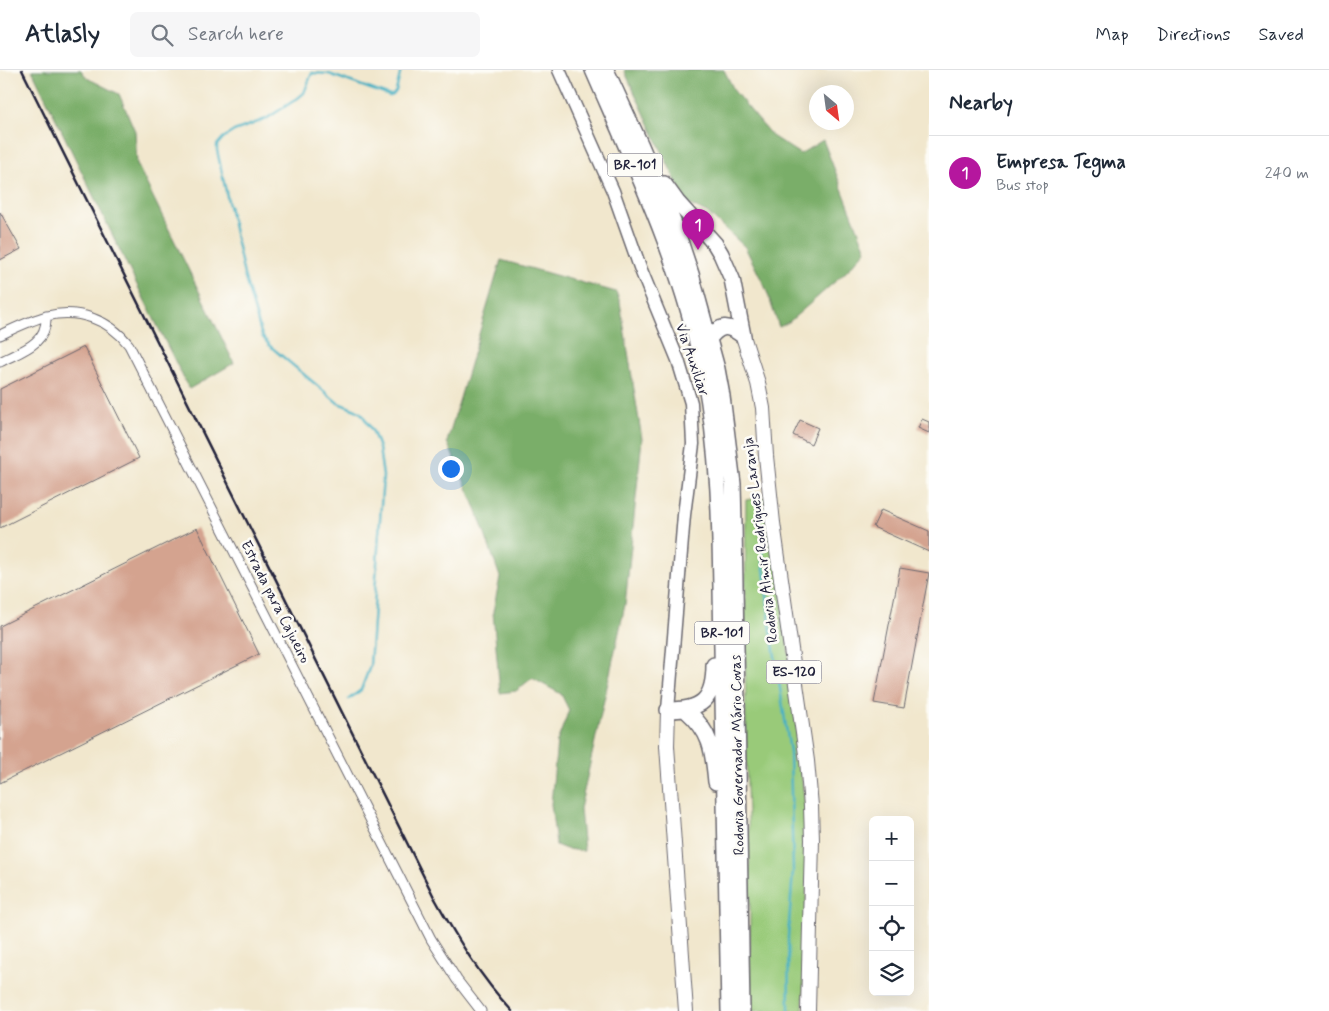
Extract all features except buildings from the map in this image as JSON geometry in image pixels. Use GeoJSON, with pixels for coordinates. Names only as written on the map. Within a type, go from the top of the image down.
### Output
{"type":"FeatureCollection","features":[{"type":"Feature","properties":{"kind":"highway","name":"Rodovia Governador Mário Covas"},"geometry":{"type":"LineString","coordinates":[[593,70],[665,238],[695,333],[716,444],[721,526],[729,1011]]}},
{"type":"Feature","properties":{"kind":"highway","name":"Rodovia Governador Mário Covas"},"geometry":{"type":"LineString","coordinates":[[606,70],[676,229],[691,274],[717,369],[722,396],[733,484],[742,1011]]}},
{"type":"Feature","properties":{"kind":"highway"},"geometry":{"type":"LineString","coordinates":[[641,146],[677,202],[715,244],[721,254],[732,279],[743,336]]}},
{"type":"Feature","properties":{"kind":"highway"},"geometry":{"type":"LineString","coordinates":[[708,340],[721,327],[734,329],[743,336]]}},
{"type":"Feature","properties":{"kind":"highway"},"geometry":{"type":"LineString","coordinates":[[668,710],[686,710],[698,705],[712,690],[714,679],[714,637],[721,597]]}},
{"type":"Feature","properties":{"kind":"highway"},"geometry":{"type":"LineString","coordinates":[[686,710],[697,720],[710,740],[726,853]]}},
{"type":"Feature","properties":{"kind":"main road","name":"Rodovia Almir Rodrigues Laranja"},"geometry":{"type":"LineString","coordinates":[[743,336],[758,383],[763,408],[773,523],[812,806],[808,1011]]}},
{"type":"Feature","properties":{"kind":"main road"},"geometry":{"type":"LineString","coordinates":[[668,710],[667,746],[686,1011]]}},
{"type":"Feature","properties":{"kind":"street","name":"Via Auxiliar"},"geometry":{"type":"LineString","coordinates":[[559,70],[613,190],[640,270],[678,360],[691,403],[693,444],[684,515],[668,710]]}},
{"type":"Feature","properties":{"kind":"street","name":"Estrada para Cajueiro"},"geometry":{"type":"LineString","coordinates":[[0,335],[46,316],[67,313],[96,319],[112,328],[129,345],[431,939],[457,980],[482,1011]]}},
{"type":"Feature","properties":{"kind":"street"},"geometry":{"type":"LineString","coordinates":[[0,362],[32,346],[39,340],[46,326],[46,316]]}},
{"type":"Feature","properties":{"kind":"green space"},"geometry":{"type":"Polygon","coordinates":[[[32,70],[81,70],[87,78],[119,94],[135,131],[137,164],[234,363],[189,389],[32,70]]]}},
{"type":"Feature","properties":{"kind":"green space"},"geometry":{"type":"Polygon","coordinates":[[[624,70],[724,70],[735,92],[772,136],[800,154],[823,140],[866,250],[846,272],[789,322],[779,327],[766,289],[745,247],[709,214],[686,203],[624,70]]]}},
{"type":"Feature","properties":{"kind":"green space"},"geometry":{"type":"Polygon","coordinates":[[[501,260],[616,292],[620,302],[642,439],[625,605],[580,809],[584,851],[566,849],[556,845],[551,804],[557,742],[569,710],[561,694],[532,678],[516,691],[500,693],[493,612],[500,577],[475,506],[447,442],[501,260]]]}},
{"type":"Feature","properties":{"kind":"green space"},"geometry":{"type":"Polygon","coordinates":[[[765,497],[776,534],[808,836],[803,1011],[750,1011],[750,883],[746,754],[746,500],[765,497]]]}},
{"type":"Feature","properties":{"kind":"waterway"},"geometry":{"type":"LineString","coordinates":[[349,699],[361,690],[370,666],[383,476],[379,448],[373,432],[362,414],[338,403],[270,346],[262,336],[244,275],[217,145],[223,138],[234,131],[266,119],[298,98],[304,93],[312,73],[329,74],[390,96],[396,91],[401,70]]}},
{"type":"Feature","properties":{"kind":"waterway"},"geometry":{"type":"LineString","coordinates":[[761,542],[771,631],[790,752],[793,871],[788,937],[789,1011]]}},
{"type":"Feature","properties":{"kind":"railway"},"geometry":{"type":"LineString","coordinates":[[22,70],[434,897],[479,971],[512,1011]]}},
{"type":"Feature","properties":{"kind":"place","name":"Empresa Tegma"},"geometry":{"type":"Point","coordinates":[698,250]}}]}
